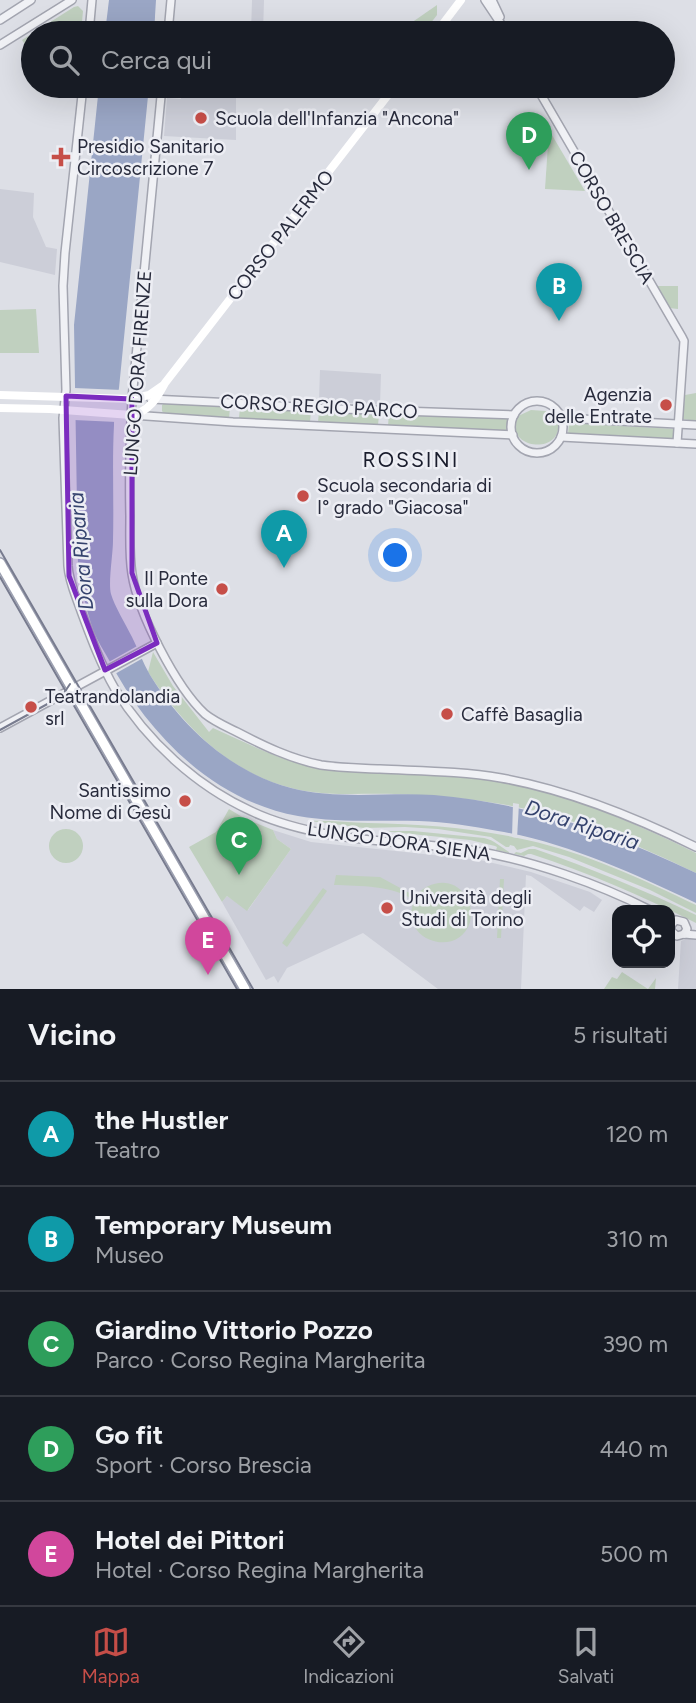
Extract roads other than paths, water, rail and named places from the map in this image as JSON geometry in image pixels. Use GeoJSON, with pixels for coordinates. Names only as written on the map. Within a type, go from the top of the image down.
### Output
{"type":"FeatureCollection","features":[{"type":"Feature","properties":{"kind":"main road"},"geometry":{"type":"LineString","coordinates":[[445,21],[461,0]]}},
{"type":"Feature","properties":{"kind":"main road","name":"CORSO PALERMO"},"geometry":{"type":"LineString","coordinates":[[155,399],[386,98]]}},
{"type":"Feature","properties":{"kind":"main road"},"geometry":{"type":"LineString","coordinates":[[0,395],[128,399],[149,395],[164,385]]}},
{"type":"Feature","properties":{"kind":"main road"},"geometry":{"type":"LineString","coordinates":[[0,408],[126,415],[143,412],[155,399]]}},
{"type":"Feature","properties":{"kind":"main road"},"geometry":{"type":"LineString","coordinates":[[0,564],[245,989]]}},
{"type":"Feature","properties":{"kind":"street"},"geometry":{"type":"LineString","coordinates":[[0,20],[31,0]]}},
{"type":"Feature","properties":{"kind":"street"},"geometry":{"type":"LineString","coordinates":[[39,21],[72,0]]}},
{"type":"Feature","properties":{"kind":"street"},"geometry":{"type":"LineString","coordinates":[[90,21],[92,0]]}},
{"type":"Feature","properties":{"kind":"street"},"geometry":{"type":"LineString","coordinates":[[169,21],[171,0]]}},
{"type":"Feature","properties":{"kind":"street"},"geometry":{"type":"LineString","coordinates":[[485,0],[500,21]]}},
{"type":"Feature","properties":{"kind":"street"},"geometry":{"type":"LineString","coordinates":[[492,0],[501,21]]}},
{"type":"Feature","properties":{"kind":"street"},"geometry":{"type":"LineString","coordinates":[[0,46],[21,33]]}},
{"type":"Feature","properties":{"kind":"street","name":"LUNGO DORA SIENA"},"geometry":{"type":"LineString","coordinates":[[82,98],[64,268],[63,297],[70,397],[64,411],[66,540],[71,584],[120,696],[141,726],[172,758],[206,785],[250,811],[332,835],[437,845],[514,859],[574,878],[638,905]]}},
{"type":"Feature","properties":{"kind":"street","name":"LUNGO DORA FIRENZE"},"geometry":{"type":"LineString","coordinates":[[161,98],[126,415],[130,473],[131,569],[137,597],[154,644],[179,680],[206,714],[265,747],[284,754],[321,765],[464,773],[519,782],[600,806],[696,847]]}},
{"type":"Feature","properties":{"kind":"street","name":"CORSO BRESCIA"},"geometry":{"type":"LineString","coordinates":[[543,98],[684,341],[679,424]]}},
{"type":"Feature","properties":{"kind":"street","name":"CORSO REGIO PARCO"},"geometry":{"type":"LineString","coordinates":[[128,399],[514,415]]}},
{"type":"Feature","properties":{"kind":"street"},"geometry":{"type":"LineString","coordinates":[[538,401],[547,402],[562,418],[561,437],[552,448],[539,453],[519,445],[513,435],[511,426],[514,415],[523,405],[538,401]]}},
{"type":"Feature","properties":{"kind":"street","name":"CORSO REGIO PARCO"},"geometry":{"type":"LineString","coordinates":[[126,415],[513,435]]}},
{"type":"Feature","properties":{"kind":"street"},"geometry":{"type":"LineString","coordinates":[[562,418],[696,425]]}},
{"type":"Feature","properties":{"kind":"street"},"geometry":{"type":"LineString","coordinates":[[677,443],[679,424]]}},
{"type":"Feature","properties":{"kind":"street"},"geometry":{"type":"LineString","coordinates":[[561,437],[696,444]]}},
{"type":"Feature","properties":{"kind":"street"},"geometry":{"type":"LineString","coordinates":[[0,728],[154,644]]}},
{"type":"Feature","properties":{"kind":"street"},"geometry":{"type":"LineString","coordinates":[[675,922],[684,922],[686,930]]}},
{"type":"Feature","properties":{"kind":"street"},"geometry":{"type":"LineString","coordinates":[[675,935],[680,936],[686,930]]}},
{"type":"Feature","properties":{"kind":"street"},"geometry":{"type":"LineString","coordinates":[[686,930],[696,933]]}},
{"type":"Feature","properties":{"kind":"water"},"geometry":{"type":"Polygon","coordinates":[[[109,0],[156,0],[155,21],[106,21],[109,0]]]}},
{"type":"Feature","properties":{"kind":"water","name":"Dora Riparia"},"geometry":{"type":"Polygon","coordinates":[[[98,98],[148,98],[119,388],[114,415],[110,583],[115,604],[147,670],[163,694],[210,745],[228,759],[269,781],[308,792],[434,795],[536,812],[601,832],[696,873],[696,903],[599,860],[524,836],[439,822],[313,818],[267,808],[238,796],[186,760],[163,737],[125,687],[96,636],[86,608],[78,566],[74,325],[98,98]]]}},
{"type":"Feature","properties":{"kind":"tram line"},"geometry":{"type":"LineString","coordinates":[[0,550],[253,989]]}},
{"type":"Feature","properties":{"kind":"tram line"},"geometry":{"type":"LineString","coordinates":[[0,577],[237,989]]}},
{"type":"Feature","properties":{"kind":"tram line"},"geometry":{"type":"LineString","coordinates":[[0,730],[62,696],[70,684]]}},
{"type":"Feature","properties":{"kind":"place","name":"Scuola dell'Infanzia \"Ancona\""},"geometry":{"type":"Point","coordinates":[201,118]}},
{"type":"Feature","properties":{"kind":"place","name":"Presidio Sanitario Circoscrizione 7"},"geometry":{"type":"Point","coordinates":[61,157]}},
{"type":"Feature","properties":{"kind":"place","name":"Go fit"},"geometry":{"type":"Point","coordinates":[529,170]}},
{"type":"Feature","properties":{"kind":"place","name":"Temporary Museum"},"geometry":{"type":"Point","coordinates":[559,321]}},
{"type":"Feature","properties":{"kind":"place","name":"Agenzia delle Entrate"},"geometry":{"type":"Point","coordinates":[666,405]}},
{"type":"Feature","properties":{"kind":"place","name":"Scuola secondaria di I° grado \"Giacosa\""},"geometry":{"type":"Point","coordinates":[303,496]}},
{"type":"Feature","properties":{"kind":"place","name":"the Hustler"},"geometry":{"type":"Point","coordinates":[284,568]}},
{"type":"Feature","properties":{"kind":"place","name":"Il Ponte sulla Dora"},"geometry":{"type":"Point","coordinates":[222,589]}},
{"type":"Feature","properties":{"kind":"place","name":"Teatrandolandia srl"},"geometry":{"type":"Point","coordinates":[31,707]}},
{"type":"Feature","properties":{"kind":"place","name":"Caffè Basaglia"},"geometry":{"type":"Point","coordinates":[447,714]}},
{"type":"Feature","properties":{"kind":"place","name":"Santissimo Nome di Gesù"},"geometry":{"type":"Point","coordinates":[185,801]}},
{"type":"Feature","properties":{"kind":"place","name":"Giardino Vittorio Pozzo"},"geometry":{"type":"Point","coordinates":[239,875]}},
{"type":"Feature","properties":{"kind":"place","name":"Università degli Studi di Torino"},"geometry":{"type":"Point","coordinates":[387,908]}},
{"type":"Feature","properties":{"kind":"place","name":"Hotel dei Pittori"},"geometry":{"type":"Point","coordinates":[208,975]}},
{"type":"Feature","properties":{"kind":"district","name":"ROSSINI"},"geometry":{"type":"Point","coordinates":[411,460]}}]}
